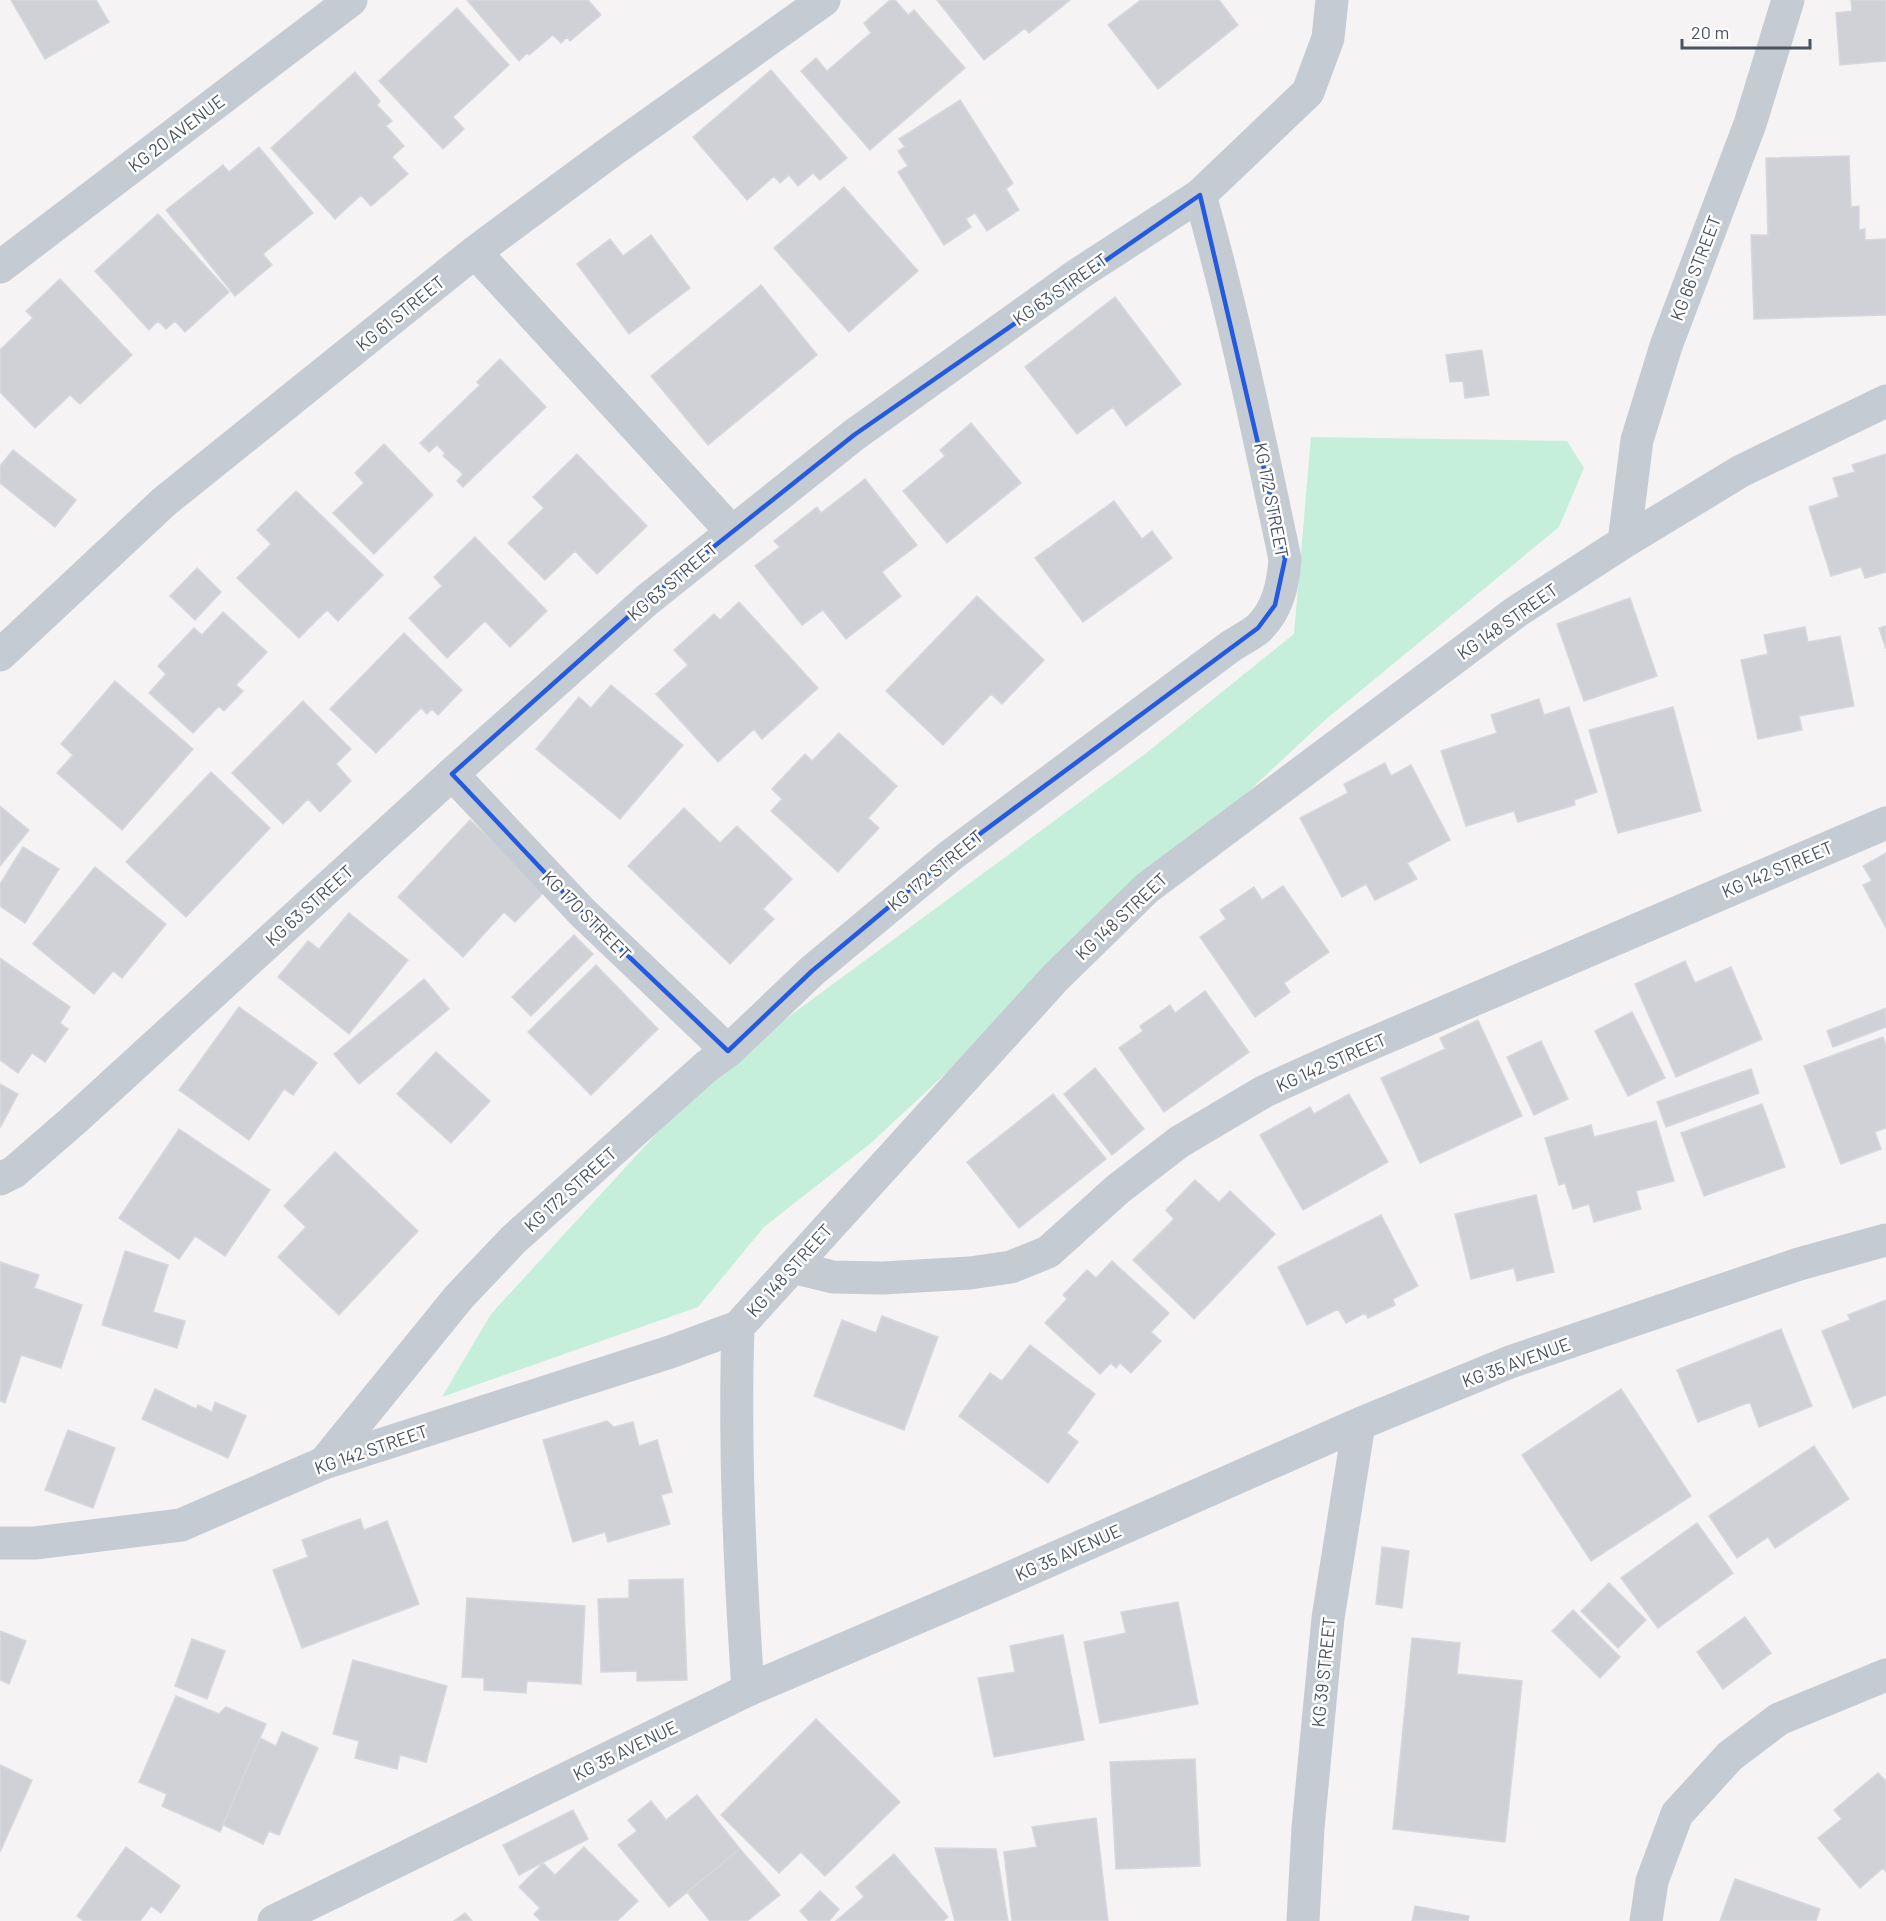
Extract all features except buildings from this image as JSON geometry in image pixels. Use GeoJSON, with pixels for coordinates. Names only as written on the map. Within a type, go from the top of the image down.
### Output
{"type":"FeatureCollection","features":[{"type":"Feature","properties":{"kind":"street","name":"KG 20 AVENUE"},"geometry":{"type":"LineString","coordinates":[[0,267],[351,0]]}},
{"type":"Feature","properties":{"kind":"street","name":"KG 61 STREET"},"geometry":{"type":"LineString","coordinates":[[0,655],[165,501],[475,252],[613,150],[824,0]]}},
{"type":"Feature","properties":{"kind":"street","name":"KG 63 STREET"},"geometry":{"type":"LineString","coordinates":[[0,1179],[14,1172],[74,1120],[452,774],[647,600],[873,421],[1077,275],[1200,195],[1308,92],[1328,38],[1332,0]]}},
{"type":"Feature","properties":{"kind":"street","name":"KG 66 STREET"},"geometry":{"type":"LineString","coordinates":[[1624,542],[1640,430],[1666,346],[1750,124],[1788,0]]}},
{"type":"Feature","properties":{"kind":"street","name":"KG 172 STREET"},"geometry":{"type":"LineString","coordinates":[[324,1463],[459,1297],[513,1240],[699,1073],[728,1051],[812,971],[950,856],[1258,628],[1275,605],[1283,582],[1285,559],[1240,351],[1200,195]]}},
{"type":"Feature","properties":{"kind":"street"},"geometry":{"type":"LineString","coordinates":[[475,252],[732,532]]}},
{"type":"Feature","properties":{"kind":"street","name":"KG 148 STREET"},"geometry":{"type":"LineString","coordinates":[[748,1690],[739,1556],[735,1406],[738,1327],[1055,978],[1147,888],[1516,612],[1624,542],[1741,471],[1886,400]]}},
{"type":"Feature","properties":{"kind":"street","name":"KG 170 STREET"},"geometry":{"type":"LineString","coordinates":[[452,774],[582,912],[728,1051]]}},
{"type":"Feature","properties":{"kind":"street","name":"KG 142 STREET"},"geometry":{"type":"LineString","coordinates":[[792,1267],[833,1276],[894,1278],[970,1273],[1011,1267],[1048,1252],[1118,1189],[1179,1142],[1265,1091],[1886,823]]}},
{"type":"Feature","properties":{"kind":"street","name":"KG 35 AVENUE"},"geometry":{"type":"LineString","coordinates":[[274,1921],[748,1690],[1359,1424],[1510,1362],[1799,1264],[1886,1240]]}},
{"type":"Feature","properties":{"kind":"street","name":"KG 142 STREET"},"geometry":{"type":"LineString","coordinates":[[0,1543],[35,1543],[181,1525],[324,1463],[670,1352],[738,1327]]}},
{"type":"Feature","properties":{"kind":"street","name":"KG 39 STREET"},"geometry":{"type":"LineString","coordinates":[[1303,1921],[1308,1828],[1328,1618],[1359,1424]]}},
{"type":"Feature","properties":{"kind":"street"},"geometry":{"type":"LineString","coordinates":[[1646,1921],[1652,1881],[1677,1814],[1730,1756],[1779,1719],[1886,1675]]}},
{"type":"Feature","properties":{"kind":"highlighted area"},"geometry":{"type":"Polygon","coordinates":[[[1200,195],[1285,559],[1275,605],[1258,628],[950,856],[812,971],[728,1051],[582,912],[452,774],[647,600],[854,435],[1200,195]]]}},
{"type":"Feature","properties":{"kind":"green space"},"geometry":{"type":"Polygon","coordinates":[[[1311,437],[1567,441],[1584,468],[1559,527],[1325,720],[871,1143],[764,1227],[698,1307],[442,1397],[491,1314],[711,1074],[1145,754],[1294,634],[1311,437]]]}}]}
